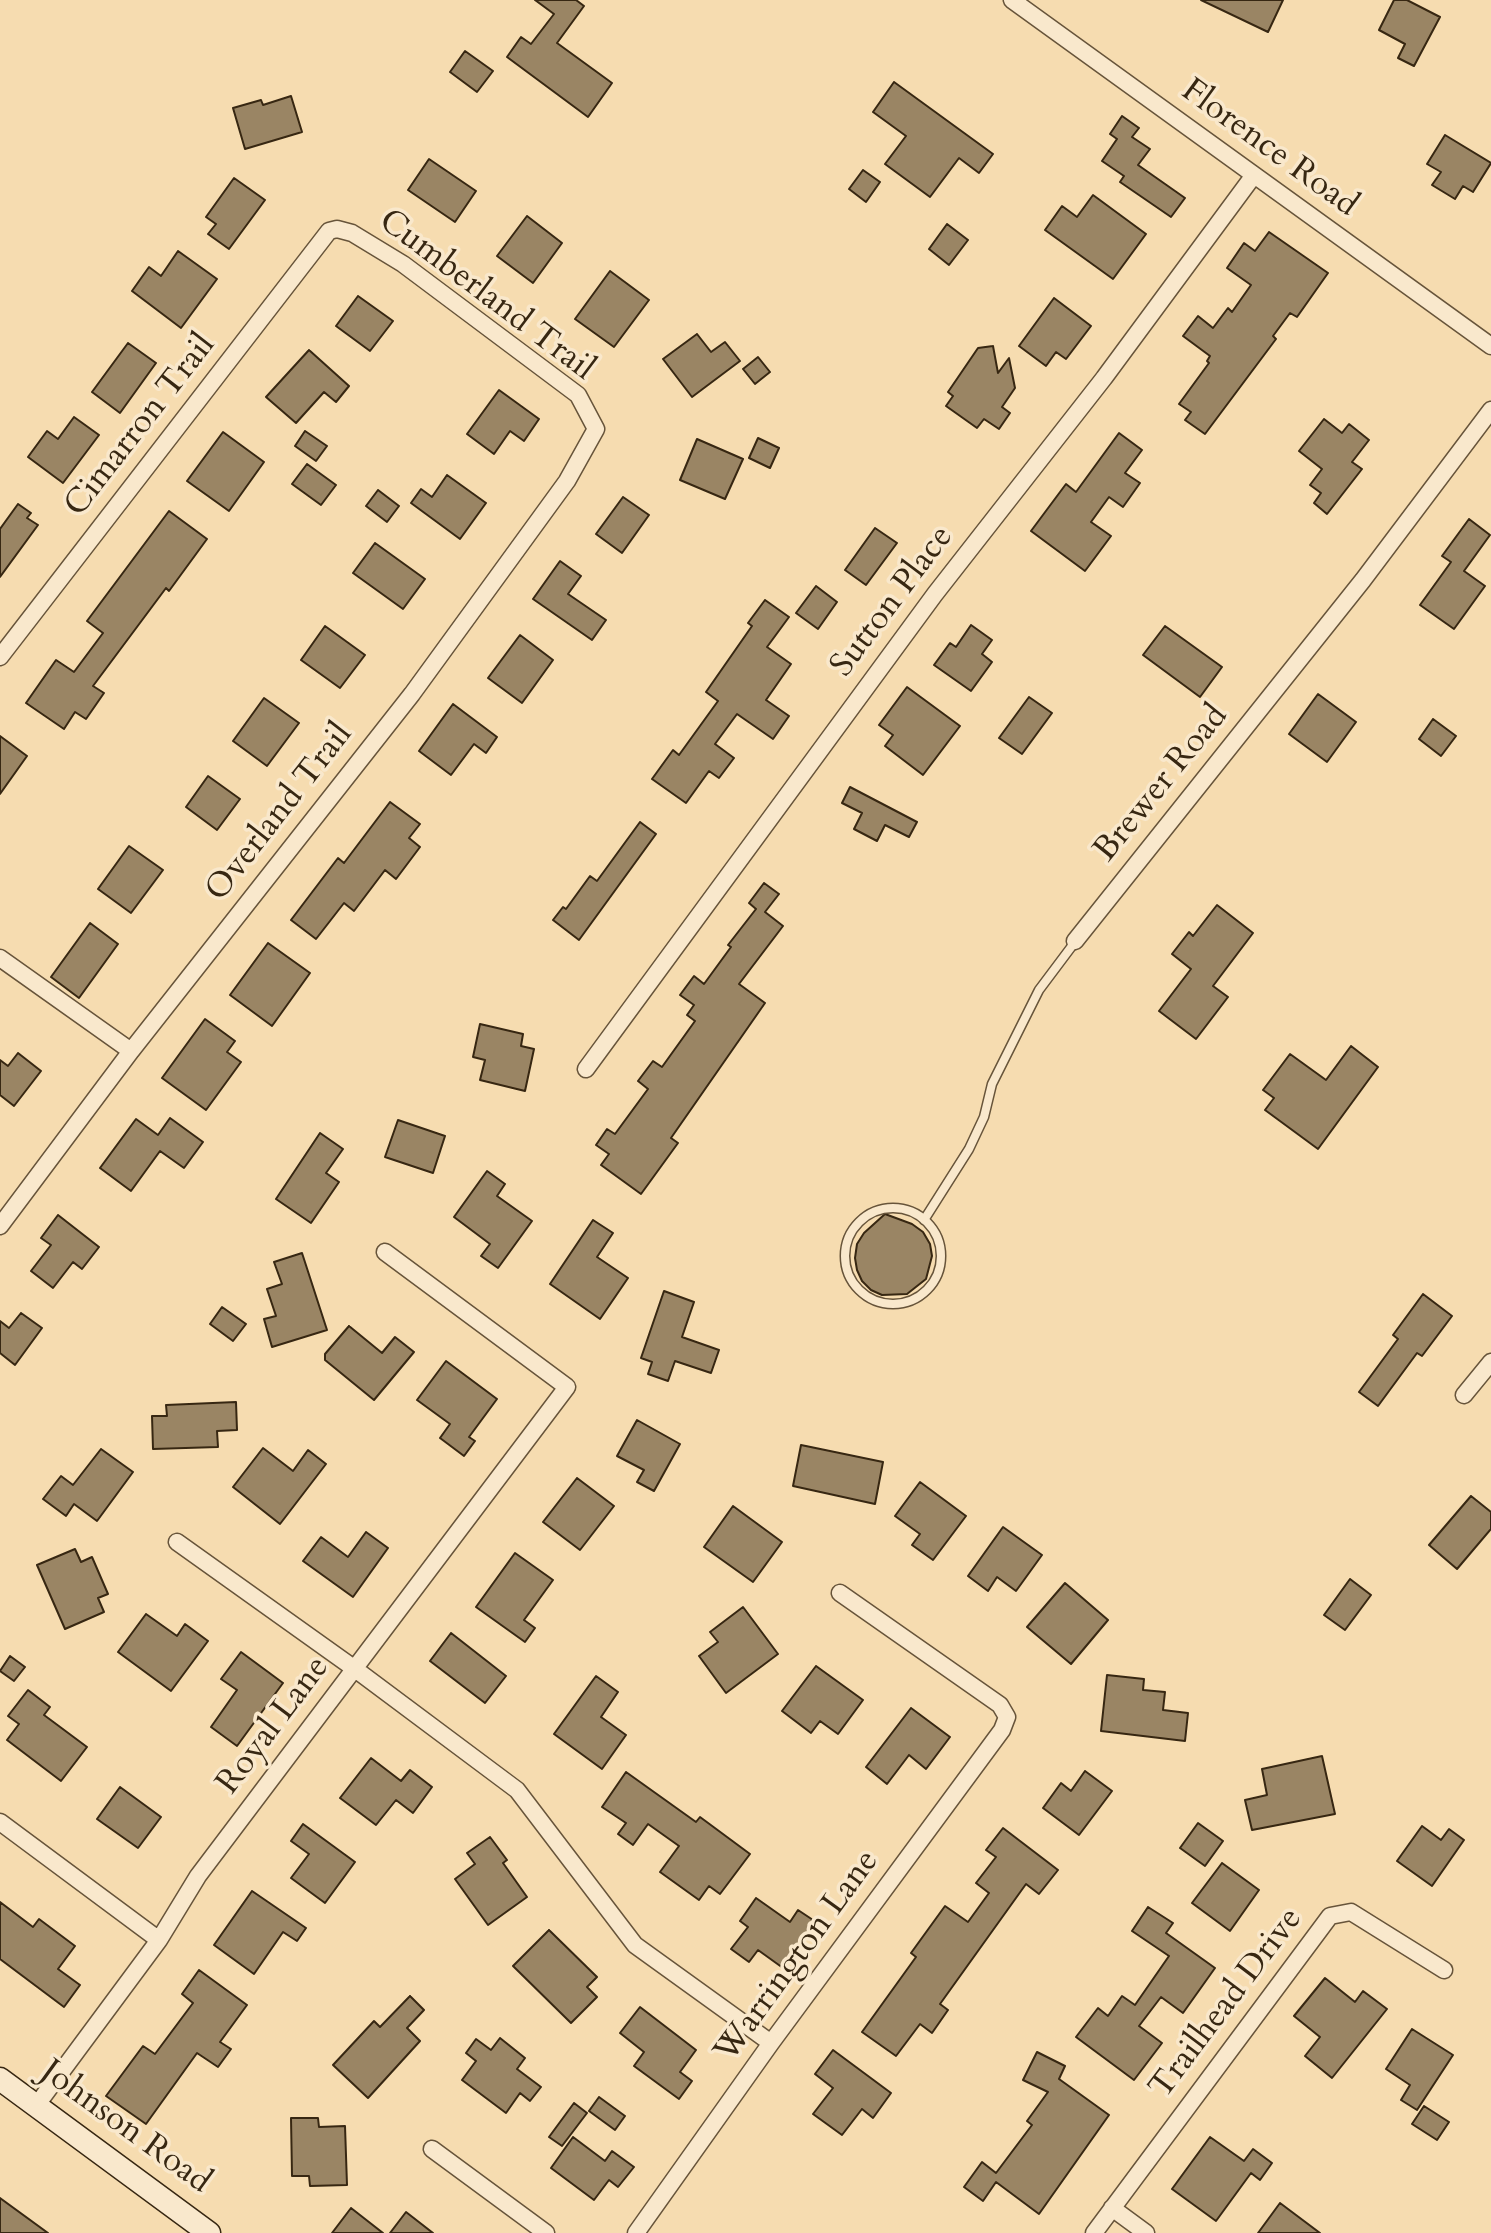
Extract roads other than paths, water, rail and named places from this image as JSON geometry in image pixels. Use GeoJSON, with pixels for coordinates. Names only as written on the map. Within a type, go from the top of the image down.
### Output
{"type":"FeatureCollection","features":[{"type":"Feature","properties":{"kind":"street","name":"Florence Road"},"geometry":{"type":"LineString","coordinates":[[1012,0],[1491,346]]}},
{"type":"Feature","properties":{"kind":"street","name":"Sutton Place"},"geometry":{"type":"LineString","coordinates":[[586,1069],[935,594],[1104,378],[1254,175]]}},
{"type":"Feature","properties":{"kind":"street","name":"Cumberland Trail"},"geometry":{"type":"LineString","coordinates":[[329,231],[337,229],[352,233],[403,264],[578,395],[596,429]]}},
{"type":"Feature","properties":{"kind":"street","name":"Cimarron Trail"},"geometry":{"type":"LineString","coordinates":[[0,657],[329,231]]}},
{"type":"Feature","properties":{"kind":"street","name":"Brewer Road"},"geometry":{"type":"LineString","coordinates":[[1075,941],[1363,580],[1491,410]]}},
{"type":"Feature","properties":{"kind":"street","name":"Overland Trail"},"geometry":{"type":"LineString","coordinates":[[0,1226],[131,1051],[412,694],[567,481],[596,429]]}},
{"type":"Feature","properties":{"kind":"street"},"geometry":{"type":"LineString","coordinates":[[0,958],[131,1051]]}},
{"type":"Feature","properties":{"kind":"street","name":"Royal Lane"},"geometry":{"type":"LineString","coordinates":[[36,2106],[159,1940],[198,1876],[567,1387],[385,1252]]}},
{"type":"Feature","properties":{"kind":"street"},"geometry":{"type":"LineString","coordinates":[[1464,1395],[1491,1362]]}},
{"type":"Feature","properties":{"kind":"street"},"geometry":{"type":"LineString","coordinates":[[177,1542],[517,1790],[635,1945],[771,2043]]}},
{"type":"Feature","properties":{"kind":"street","name":"Warrington Lane"},"geometry":{"type":"LineString","coordinates":[[636,2233],[771,2043],[1002,1730],[1007,1717],[1000,1705],[840,1593]]}},
{"type":"Feature","properties":{"kind":"street"},"geometry":{"type":"LineString","coordinates":[[0,1822],[159,1940]]}},
{"type":"Feature","properties":{"kind":"street","name":"Trailhead Drive"},"geometry":{"type":"LineString","coordinates":[[1094,2233],[1330,1916],[1351,1912],[1444,1970]]}},
{"type":"Feature","properties":{"kind":"street","name":"Johnson Road"},"geometry":{"type":"LineString","coordinates":[[0,2079],[209,2233]]}},
{"type":"Feature","properties":{"kind":"street"},"geometry":{"type":"LineString","coordinates":[[432,2149],[546,2233]]}},
{"type":"Feature","properties":{"kind":"street"},"geometry":{"type":"LineString","coordinates":[[1112,2208],[1146,2233]]}},
{"type":"Feature","properties":{"kind":"lane","name":"Brewer Road"},"geometry":{"type":"LineString","coordinates":[[924,1220],[969,1149],[984,1117],[992,1084],[1039,990],[1075,941]]}},
{"type":"Feature","properties":{"kind":"lane"},"geometry":{"type":"LineString","coordinates":[[885,1209],[900,1209],[924,1220],[937,1237],[941,1253],[933,1283],[908,1302],[877,1302],[863,1294],[852,1282],[846,1268],[845,1252],[857,1224],[870,1214],[885,1209]]}}]}
